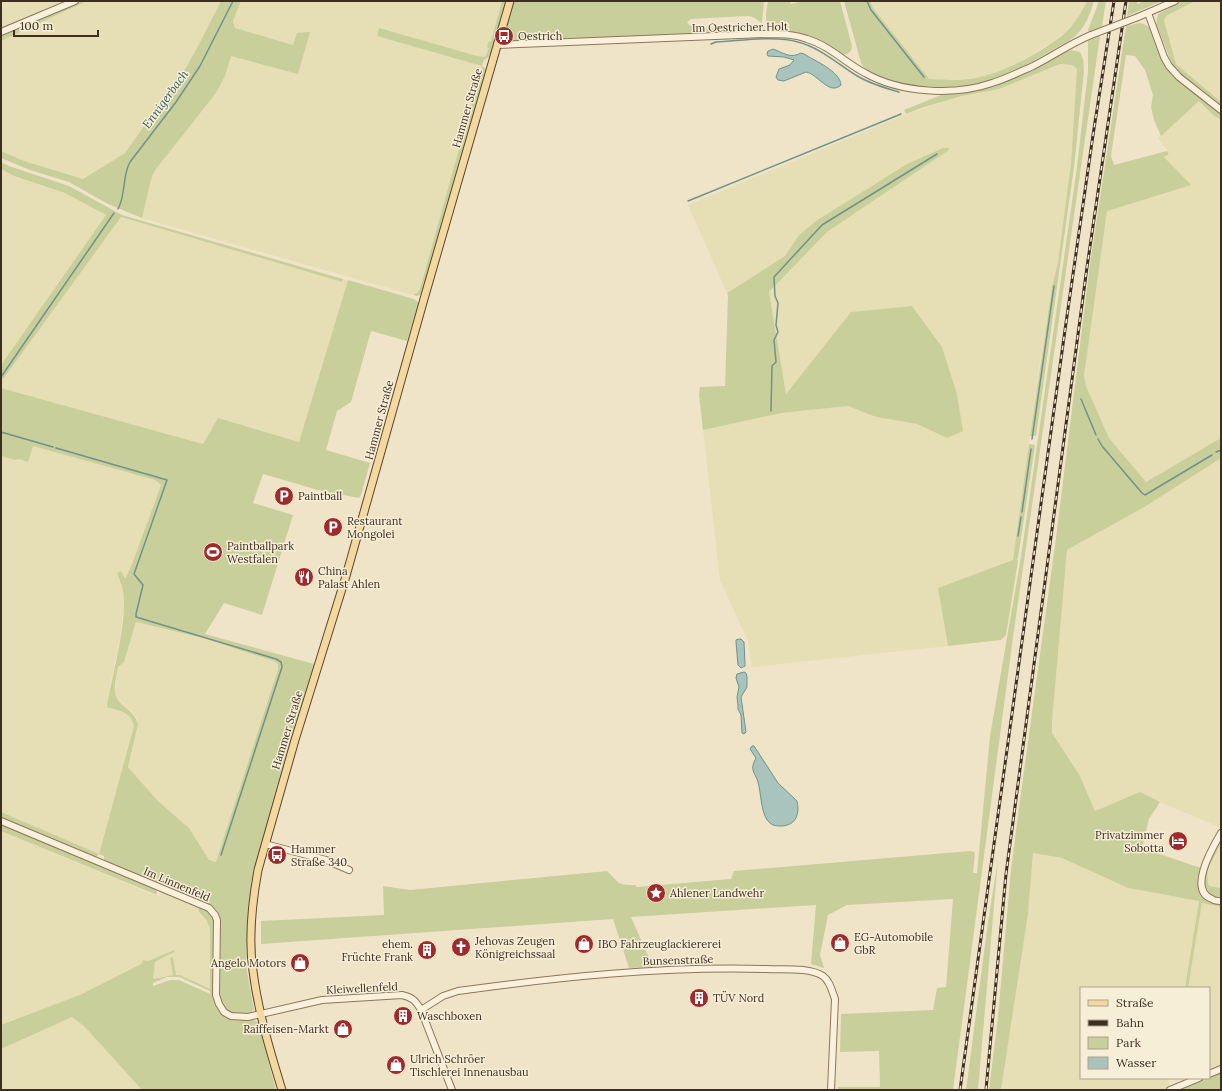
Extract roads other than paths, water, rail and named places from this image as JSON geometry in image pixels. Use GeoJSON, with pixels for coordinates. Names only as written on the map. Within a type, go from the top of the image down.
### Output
{"type":"FeatureCollection","features":[{"type":"Feature","properties":{"kind":"main road","name":"Hammer Straße"},"geometry":{"type":"LineString","coordinates":[[282,1090],[261,1014],[252,970],[252,922],[255,888],[265,844],[295,740],[346,576],[510,1]]}},
{"type":"Feature","properties":{"kind":"street"},"geometry":{"type":"LineString","coordinates":[[1,32],[74,1]]}},
{"type":"Feature","properties":{"kind":"street","name":"Im Oestricher Holt"},"geometry":{"type":"LineString","coordinates":[[497,45],[765,34],[799,36],[814,41],[865,73],[884,82],[908,88],[944,91],[992,83],[1030,67],[1059,50],[1091,35],[1148,13],[1174,1]]}},
{"type":"Feature","properties":{"kind":"street"},"geometry":{"type":"LineString","coordinates":[[1148,13],[1164,57],[1169,66],[1221,110]]}},
{"type":"Feature","properties":{"kind":"street","name":"Im Linnenfeld"},"geometry":{"type":"LineString","coordinates":[[1,821],[209,908],[217,920],[216,995],[219,1004],[224,1012],[231,1016],[244,1017],[261,1014]]}},
{"type":"Feature","properties":{"kind":"street"},"geometry":{"type":"LineString","coordinates":[[1221,833],[1208,857],[1203,870],[1202,882],[1203,892],[1207,896],[1212,900],[1221,901]]}},
{"type":"Feature","properties":{"kind":"street"},"geometry":{"type":"LineString","coordinates":[[265,844],[326,860],[349,870]]}},
{"type":"Feature","properties":{"kind":"street","name":"Bunsenstraße"},"geometry":{"type":"LineString","coordinates":[[421,1010],[443,996],[458,991],[595,975],[734,968],[807,970],[824,976],[831,986],[835,999],[831,1090]]}},
{"type":"Feature","properties":{"kind":"street","name":"Kleiwellenfeld"},"geometry":{"type":"LineString","coordinates":[[261,1014],[322,1000],[402,995],[410,996],[421,1010],[452,1090]]}},
{"type":"Feature","properties":{"kind":"street"},"geometry":{"type":"LineString","coordinates":[[1210,1074],[1221,1069]]}},
{"type":"Feature","properties":{"kind":"street"},"geometry":{"type":"LineString","coordinates":[[1170,1090],[1197,1079]]}},
{"type":"Feature","properties":{"kind":"water"},"geometry":{"type":"Polygon","coordinates":[[[773,49],[790,55],[797,55],[801,53],[804,54],[832,71],[840,80],[841,85],[837,88],[832,88],[806,72],[784,81],[778,80],[776,77],[779,69],[790,65],[794,60],[784,57],[768,56],[768,51],[773,49]]]}},
{"type":"Feature","properties":{"kind":"water"},"geometry":{"type":"Polygon","coordinates":[[[739,639],[744,642],[745,666],[741,668],[738,665],[736,642],[736,640],[739,639]]]}},
{"type":"Feature","properties":{"kind":"water"},"geometry":{"type":"Polygon","coordinates":[[[744,672],[746,673],[747,677],[747,687],[741,697],[746,732],[744,734],[742,733],[741,715],[738,709],[737,697],[739,687],[736,678],[737,674],[744,672]]]}},
{"type":"Feature","properties":{"kind":"water"},"geometry":{"type":"Polygon","coordinates":[[[754,746],[778,783],[797,801],[798,810],[796,818],[791,824],[782,826],[774,825],[767,820],[758,782],[753,770],[756,758],[750,749],[754,746]]]}},
{"type":"Feature","properties":{"kind":"waterway","name":"Ennigerbach"},"geometry":{"type":"LineString","coordinates":[[118,209],[130,162],[176,102],[200,66],[233,1]]}},
{"type":"Feature","properties":{"kind":"waterway"},"geometry":{"type":"LineString","coordinates":[[867,1],[871,10],[924,77]]}},
{"type":"Feature","properties":{"kind":"waterway"},"geometry":{"type":"LineString","coordinates":[[711,44],[716,42],[757,39],[779,39],[798,42],[814,48],[852,72],[878,86],[899,92]]}},
{"type":"Feature","properties":{"kind":"waterway"},"geometry":{"type":"LineString","coordinates":[[688,201],[901,114]]}},
{"type":"Feature","properties":{"kind":"waterway"},"geometry":{"type":"LineString","coordinates":[[771,411],[772,366],[776,362],[774,340],[778,332],[776,325],[778,303],[775,296],[774,277],[822,225],[937,154]]}},
{"type":"Feature","properties":{"kind":"waterway","name":"Ennigerbach"},"geometry":{"type":"LineString","coordinates":[[1,377],[114,213]]}},
{"type":"Feature","properties":{"kind":"waterway"},"geometry":{"type":"LineString","coordinates":[[1032,439],[1054,286]]}},
{"type":"Feature","properties":{"kind":"waterway"},"geometry":{"type":"LineString","coordinates":[[1081,399],[1096,435]]}},
{"type":"Feature","properties":{"kind":"waterway"},"geometry":{"type":"LineString","coordinates":[[1,432],[53,447]]}},
{"type":"Feature","properties":{"kind":"waterway"},"geometry":{"type":"LineString","coordinates":[[1098,439],[1102,446],[1145,495],[1212,455]]}},
{"type":"Feature","properties":{"kind":"waterway"},"geometry":{"type":"LineString","coordinates":[[56,448],[167,480],[134,574],[143,585],[136,617],[276,659],[281,662],[282,667],[221,855]]}},
{"type":"Feature","properties":{"kind":"waterway"},"geometry":{"type":"LineString","coordinates":[[1022,512],[1031,449]]}},
{"type":"Feature","properties":{"kind":"waterway"},"geometry":{"type":"LineString","coordinates":[[1216,452],[1221,450]]}},
{"type":"Feature","properties":{"kind":"waterway"},"geometry":{"type":"LineString","coordinates":[[1018,536],[1021,517]]}},
{"type":"Feature","properties":{"kind":"railway"},"geometry":{"type":"LineString","coordinates":[[960,1090],[1065,330],[1114,1]]}},
{"type":"Feature","properties":{"kind":"railway"},"geometry":{"type":"LineString","coordinates":[[986,1090],[1006,874],[1087,267],[1126,1]]}},
{"type":"Feature","properties":{"kind":"place","name":"Oestrich"},"geometry":{"type":"Point","coordinates":[504,36]}},
{"type":"Feature","properties":{"kind":"place","name":"Paintball"},"geometry":{"type":"Point","coordinates":[284,496]}},
{"type":"Feature","properties":{"kind":"place","name":"Restaurant Mongolei"},"geometry":{"type":"Point","coordinates":[333,527]}},
{"type":"Feature","properties":{"kind":"place","name":"Paintballpark Westfalen"},"geometry":{"type":"Point","coordinates":[213,552]}},
{"type":"Feature","properties":{"kind":"place","name":"China Palast Ahlen"},"geometry":{"type":"Point","coordinates":[304,577]}},
{"type":"Feature","properties":{"kind":"place","name":"Privatzimmer Sobotta"},"geometry":{"type":"Point","coordinates":[1178,841]}},
{"type":"Feature","properties":{"kind":"place","name":"Hammer Straße 340"},"geometry":{"type":"Point","coordinates":[277,855]}},
{"type":"Feature","properties":{"kind":"place","name":"Ahlener Landwehr"},"geometry":{"type":"Point","coordinates":[656,893]}},
{"type":"Feature","properties":{"kind":"place","name":"EG-Automobile GbR"},"geometry":{"type":"Point","coordinates":[840,943]}},
{"type":"Feature","properties":{"kind":"place","name":"IBO Fahrzeuglackiererei"},"geometry":{"type":"Point","coordinates":[584,944]}},
{"type":"Feature","properties":{"kind":"place","name":"Jehovas Zeugen Königreichssaal"},"geometry":{"type":"Point","coordinates":[461,947]}},
{"type":"Feature","properties":{"kind":"place","name":"ehem. Früchte Frank"},"geometry":{"type":"Point","coordinates":[427,950]}},
{"type":"Feature","properties":{"kind":"place","name":"Angelo Motors"},"geometry":{"type":"Point","coordinates":[300,963]}},
{"type":"Feature","properties":{"kind":"place","name":"TÜV Nord"},"geometry":{"type":"Point","coordinates":[699,998]}},
{"type":"Feature","properties":{"kind":"place","name":"Waschboxen"},"geometry":{"type":"Point","coordinates":[403,1016]}},
{"type":"Feature","properties":{"kind":"place","name":"Raiffeisen-Markt"},"geometry":{"type":"Point","coordinates":[343,1029]}},
{"type":"Feature","properties":{"kind":"place","name":"Ulrich Schröer Tischlerei Innenausbau"},"geometry":{"type":"Point","coordinates":[396,1065]}}]}
